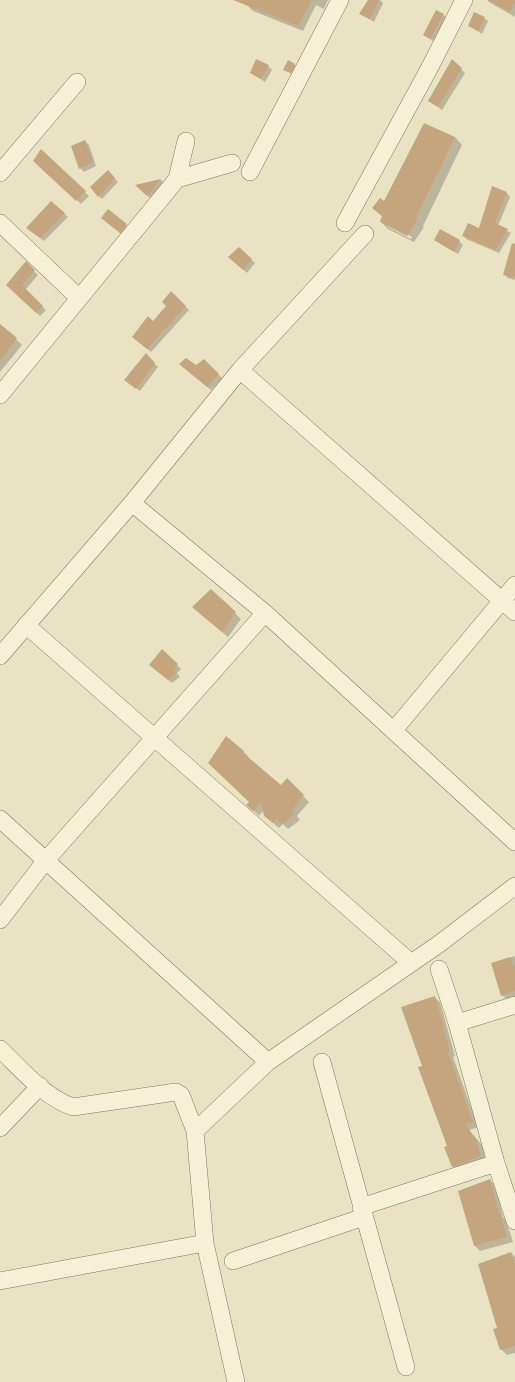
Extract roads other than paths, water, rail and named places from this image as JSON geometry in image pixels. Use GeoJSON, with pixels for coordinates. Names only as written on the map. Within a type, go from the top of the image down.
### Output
{"type":"FeatureCollection","features":[{"type":"Feature","properties":{"kind":"street"},"geometry":{"type":"LineString","coordinates":[[250,172],[340,0]]}},
{"type":"Feature","properties":{"kind":"street"},"geometry":{"type":"LineString","coordinates":[[345,223],[429,69],[464,0]]}},
{"type":"Feature","properties":{"kind":"street"},"geometry":{"type":"LineString","coordinates":[[0,173],[77,82]]}},
{"type":"Feature","properties":{"kind":"street"},"geometry":{"type":"LineString","coordinates":[[0,395],[177,179],[186,141]]}},
{"type":"Feature","properties":{"kind":"street"},"geometry":{"type":"LineString","coordinates":[[177,179],[232,162]]}},
{"type":"Feature","properties":{"kind":"street"},"geometry":{"type":"LineString","coordinates":[[0,223],[79,298]]}},
{"type":"Feature","properties":{"kind":"street"},"geometry":{"type":"LineString","coordinates":[[0,656],[132,503],[240,370],[365,234]]}},
{"type":"Feature","properties":{"kind":"street"},"geometry":{"type":"LineString","coordinates":[[240,370],[515,612]]}},
{"type":"Feature","properties":{"kind":"street"},"geometry":{"type":"LineString","coordinates":[[132,503],[265,613],[515,842]]}},
{"type":"Feature","properties":{"kind":"street"},"geometry":{"type":"LineString","coordinates":[[394,730],[515,585]]}},
{"type":"Feature","properties":{"kind":"street"},"geometry":{"type":"LineString","coordinates":[[0,920],[46,860],[154,736],[265,613]]}},
{"type":"Feature","properties":{"kind":"street"},"geometry":{"type":"LineString","coordinates":[[26,625],[410,962]]}},
{"type":"Feature","properties":{"kind":"street"},"geometry":{"type":"LineString","coordinates":[[0,819],[268,1062]]}},
{"type":"Feature","properties":{"kind":"street"},"geometry":{"type":"LineString","coordinates":[[195,1131],[268,1062],[410,962],[439,944],[515,886]]}},
{"type":"Feature","properties":{"kind":"street"},"geometry":{"type":"LineString","coordinates":[[439,969],[457,1022],[496,1163],[514,1216]]}},
{"type":"Feature","properties":{"kind":"street"},"geometry":{"type":"LineString","coordinates":[[457,1022],[515,1005]]}},
{"type":"Feature","properties":{"kind":"street"},"geometry":{"type":"LineString","coordinates":[[0,1049],[40,1086],[62,1103],[73,1108],[176,1092],[181,1095],[195,1131],[206,1243],[236,1382]]}},
{"type":"Feature","properties":{"kind":"street"},"geometry":{"type":"LineString","coordinates":[[322,1062],[406,1368]]}},
{"type":"Feature","properties":{"kind":"street"},"geometry":{"type":"LineString","coordinates":[[0,1128],[40,1086]]}},
{"type":"Feature","properties":{"kind":"street"},"geometry":{"type":"LineString","coordinates":[[233,1261],[496,1163]]}},
{"type":"Feature","properties":{"kind":"street"},"geometry":{"type":"LineString","coordinates":[[0,1281],[206,1243]]}}]}
